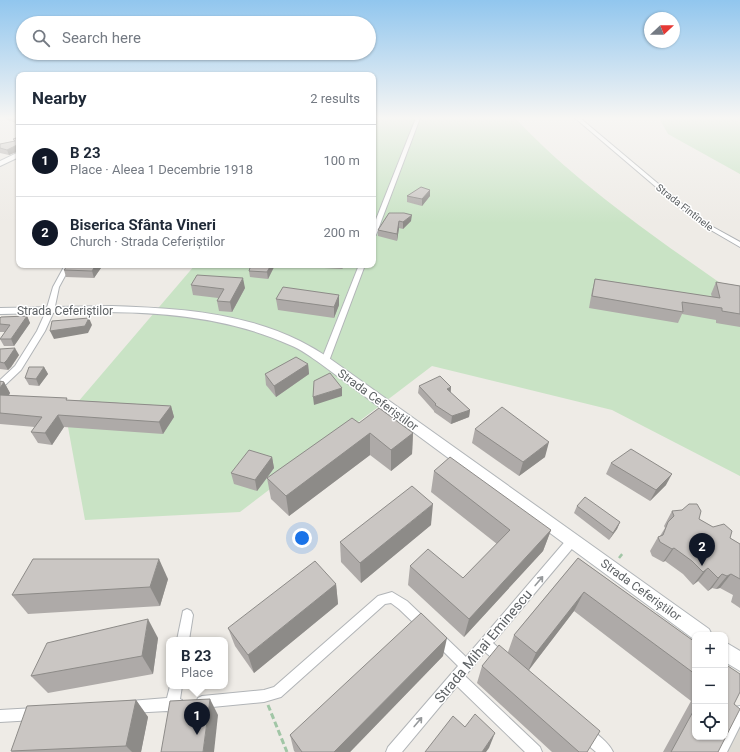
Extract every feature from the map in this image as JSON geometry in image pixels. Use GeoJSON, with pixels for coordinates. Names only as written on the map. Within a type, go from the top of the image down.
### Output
{"type":"FeatureCollection","features":[{"type":"Feature","properties":{"kind":"street"},"geometry":{"type":"LineString","coordinates":[[376,227],[405,153]]}},
{"type":"Feature","properties":{"kind":"street","name":"Strada Fîntînele"},"geometry":{"type":"LineString","coordinates":[[619,153],[691,214],[740,245]]}},
{"type":"Feature","properties":{"kind":"street"},"geometry":{"type":"LineString","coordinates":[[0,164],[16,156]]}},
{"type":"Feature","properties":{"kind":"street"},"geometry":{"type":"LineString","coordinates":[[0,386],[18,368],[42,331],[50,311],[56,287],[66,268]]}},
{"type":"Feature","properties":{"kind":"street"},"geometry":{"type":"LineString","coordinates":[[325,361],[361,268]]}},
{"type":"Feature","properties":{"kind":"street","name":"Strada Ceferiștilor"},"geometry":{"type":"LineString","coordinates":[[0,311],[142,311],[197,315],[253,326],[279,336],[307,349],[325,361],[699,632]]}},
{"type":"Feature","properties":{"kind":"street","name":"Strada Mihai Eminescu"},"geometry":{"type":"LineString","coordinates":[[393,752],[572,541]]}},
{"type":"Feature","properties":{"kind":"street"},"geometry":{"type":"LineString","coordinates":[[118,708],[264,696],[277,692],[382,600],[392,598],[403,605],[466,666]]}},
{"type":"Feature","properties":{"kind":"street"},"geometry":{"type":"LineString","coordinates":[[183,637],[187,615]]}},
{"type":"Feature","properties":{"kind":"street"},"geometry":{"type":"LineString","coordinates":[[485,644],[508,664]]}},
{"type":"Feature","properties":{"kind":"street"},"geometry":{"type":"LineString","coordinates":[[728,653],[740,662]]}},
{"type":"Feature","properties":{"kind":"street"},"geometry":{"type":"LineString","coordinates":[[457,677],[535,752]]}},
{"type":"Feature","properties":{"kind":"street"},"geometry":{"type":"LineString","coordinates":[[171,718],[176,689]]}},
{"type":"Feature","properties":{"kind":"street"},"geometry":{"type":"LineString","coordinates":[[720,752],[740,712]]}},
{"type":"Feature","properties":{"kind":"street"},"geometry":{"type":"LineString","coordinates":[[0,716],[47,713]]}},
{"type":"Feature","properties":{"kind":"street"},"geometry":{"type":"LineString","coordinates":[[577,726],[606,752]]}},
{"type":"Feature","properties":{"kind":"path"},"geometry":{"type":"LineString","coordinates":[[264,696],[287,752]]}},
{"type":"Feature","properties":{"kind":"shaded area"},"geometry":{"type":"Polygon","coordinates":[[[740,724],[740,752],[726,752],[740,724]]]}},
{"type":"Feature","properties":{"kind":"green space"},"geometry":{"type":"Polygon","coordinates":[[[376,153],[550,153],[595,191],[652,235],[740,297],[740,476],[612,410],[432,366],[240,512],[85,520],[66,416],[192,268],[376,268],[376,153]]]}},
{"type":"Feature","properties":{"kind":"green space"},"geometry":{"type":"Polygon","coordinates":[[[702,153],[740,153],[740,174],[702,153]]]}},
{"type":"Feature","properties":{"kind":"building"},"geometry":{"type":"Polygon","coordinates":[[[421,187],[430,190],[422,199],[407,196],[421,187]]]}},
{"type":"Feature","properties":{"kind":"building"},"geometry":{"type":"Polygon","coordinates":[[[389,213],[404,213],[412,215],[403,222],[399,221],[397,234],[378,230],[389,213]]]}},
{"type":"Feature","properties":{"kind":"building"},"geometry":{"type":"Polygon","coordinates":[[[66,268],[94,268],[92,271],[64,270],[66,268]]]}},
{"type":"Feature","properties":{"kind":"building"},"geometry":{"type":"Polygon","coordinates":[[[250,268],[269,268],[267,272],[249,271],[250,268]]]}},
{"type":"Feature","properties":{"kind":"building"},"geometry":{"type":"Polygon","coordinates":[[[197,275],[243,278],[230,302],[217,301],[224,289],[191,285],[197,275]]]}},
{"type":"Feature","properties":{"kind":"building"},"geometry":{"type":"Polygon","coordinates":[[[595,279],[720,298],[716,282],[740,286],[740,314],[722,311],[722,308],[682,302],[683,312],[592,296],[595,279]]]}},
{"type":"Feature","properties":{"kind":"building"},"geometry":{"type":"Polygon","coordinates":[[[283,287],[339,295],[334,307],[276,299],[283,287]]]}},
{"type":"Feature","properties":{"kind":"building"},"geometry":{"type":"Polygon","coordinates":[[[27,316],[11,339],[0,339],[10,325],[0,324],[1,317],[27,316]]]}},
{"type":"Feature","properties":{"kind":"building"},"geometry":{"type":"Polygon","coordinates":[[[89,318],[85,326],[50,331],[52,321],[89,318]]]}},
{"type":"Feature","properties":{"kind":"building"},"geometry":{"type":"Polygon","coordinates":[[[15,348],[4,363],[0,362],[0,349],[15,348]]]}},
{"type":"Feature","properties":{"kind":"building"},"geometry":{"type":"Polygon","coordinates":[[[296,357],[308,364],[274,386],[265,374],[296,357]]]}},
{"type":"Feature","properties":{"kind":"building"},"geometry":{"type":"Polygon","coordinates":[[[29,367],[44,367],[36,379],[25,378],[29,367]]]}},
{"type":"Feature","properties":{"kind":"building"},"geometry":{"type":"Polygon","coordinates":[[[330,373],[342,388],[313,397],[314,381],[330,373]]]}},
{"type":"Feature","properties":{"kind":"building"},"geometry":{"type":"Polygon","coordinates":[[[440,376],[451,387],[447,389],[470,410],[452,416],[435,405],[436,404],[419,386],[440,376]]]}},
{"type":"Feature","properties":{"kind":"building"},"geometry":{"type":"Polygon","coordinates":[[[0,381],[4,382],[0,388],[0,381]]]}},
{"type":"Feature","properties":{"kind":"building"},"geometry":{"type":"Polygon","coordinates":[[[0,395],[67,398],[66,400],[171,406],[159,422],[58,415],[45,433],[31,432],[42,417],[0,413],[0,395]]]}},
{"type":"Feature","properties":{"kind":"building"},"geometry":{"type":"Polygon","coordinates":[[[502,407],[549,442],[523,462],[475,429],[502,407]]]}},
{"type":"Feature","properties":{"kind":"building"},"geometry":{"type":"Polygon","coordinates":[[[379,408],[413,433],[391,450],[370,433],[286,496],[267,478],[352,418],[359,423],[379,408]]]}},
{"type":"Feature","properties":{"kind":"building"},"geometry":{"type":"Polygon","coordinates":[[[631,449],[672,474],[656,490],[611,463],[631,449]]]}},
{"type":"Feature","properties":{"kind":"building"},"geometry":{"type":"Polygon","coordinates":[[[249,450],[272,457],[255,480],[231,473],[249,450]]]}},
{"type":"Feature","properties":{"kind":"building"},"geometry":{"type":"Polygon","coordinates":[[[450,457],[551,530],[469,619],[410,566],[428,549],[463,578],[510,530],[434,471],[450,457]]]}},
{"type":"Feature","properties":{"kind":"building"},"geometry":{"type":"Polygon","coordinates":[[[412,486],[433,504],[360,563],[340,542],[412,486]]]}},
{"type":"Feature","properties":{"kind":"building"},"geometry":{"type":"Polygon","coordinates":[[[585,497],[620,522],[613,533],[577,506],[585,497]]]}},
{"type":"Feature","properties":{"kind":"building"},"geometry":{"type":"Polygon","coordinates":[[[689,504],[697,504],[701,511],[699,519],[713,527],[724,524],[732,531],[730,538],[740,544],[740,579],[731,574],[727,576],[722,574],[718,578],[708,568],[703,572],[692,561],[674,548],[672,549],[660,542],[658,537],[663,535],[668,522],[674,516],[672,511],[682,510],[689,504]]]}},
{"type":"Feature","properties":{"kind":"building"},"geometry":{"type":"Polygon","coordinates":[[[578,558],[692,640],[692,672],[584,592],[536,653],[514,635],[578,558]]]}},
{"type":"Feature","properties":{"kind":"building"},"geometry":{"type":"Polygon","coordinates":[[[33,559],[159,559],[150,587],[12,595],[33,559]]]}},
{"type":"Feature","properties":{"kind":"building"},"geometry":{"type":"Polygon","coordinates":[[[315,561],[336,584],[248,655],[228,628],[315,561]]]}},
{"type":"Feature","properties":{"kind":"building"},"geometry":{"type":"Polygon","coordinates":[[[421,613],[447,638],[334,752],[302,752],[290,735],[421,613]]]}},
{"type":"Feature","properties":{"kind":"building"},"geometry":{"type":"Polygon","coordinates":[[[148,619],[142,656],[31,676],[47,643],[148,619]]]}},
{"type":"Feature","properties":{"kind":"building"},"geometry":{"type":"Polygon","coordinates":[[[499,645],[600,731],[587,752],[579,752],[482,666],[499,645]]]}},
{"type":"Feature","properties":{"kind":"building"},"geometry":{"type":"Polygon","coordinates":[[[728,666],[740,674],[740,692],[734,704],[740,709],[728,732],[728,666]]]}},
{"type":"Feature","properties":{"kind":"building"},"geometry":{"type":"Polygon","coordinates":[[[210,699],[203,752],[161,752],[170,701],[210,699]]]}},
{"type":"Feature","properties":{"kind":"building"},"geometry":{"type":"Polygon","coordinates":[[[136,700],[126,746],[11,751],[27,706],[136,700]]]}},
{"type":"Feature","properties":{"kind":"building"},"geometry":{"type":"Polygon","coordinates":[[[475,714],[495,733],[482,752],[425,752],[453,716],[465,727],[475,714]]]}},
{"type":"Feature","properties":{"kind":"building"},"geometry":{"type":"Polygon","coordinates":[[[692,714],[692,740],[724,740],[718,752],[671,752],[692,714]]]}},
{"type":"Feature","properties":{"kind":"place","name":"Biserica Sfânta Vineri"},"geometry":{"type":"Point","coordinates":[702,566]}},
{"type":"Feature","properties":{"kind":"place","name":"B 23"},"geometry":{"type":"Point","coordinates":[197,735]}}]}
